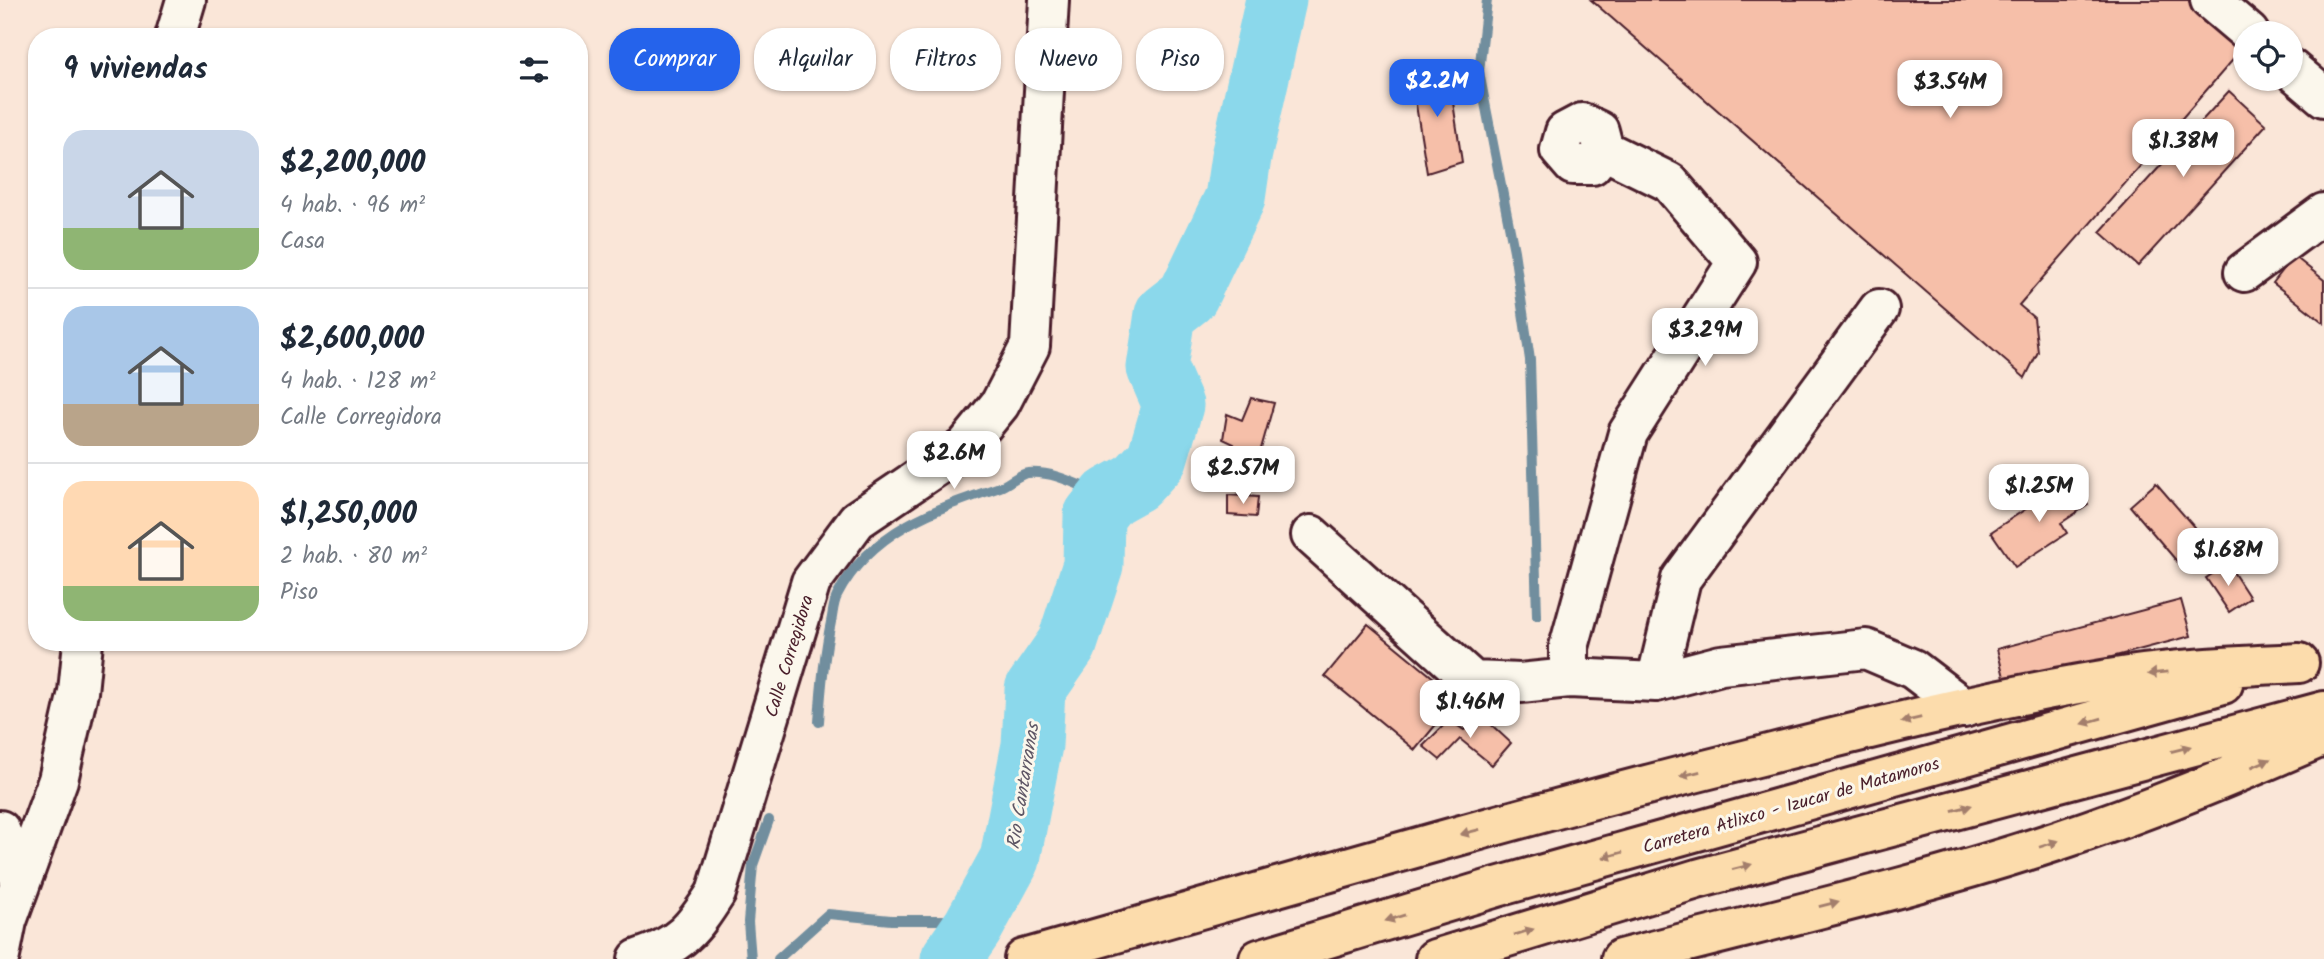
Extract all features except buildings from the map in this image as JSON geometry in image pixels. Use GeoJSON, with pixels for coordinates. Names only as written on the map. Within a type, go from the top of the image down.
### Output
{"type":"FeatureCollection","features":[{"type":"Feature","properties":{"kind":"highway"},"geometry":{"type":"LineString","coordinates":[[1024,959],[1617,792],[1964,708],[2066,686],[2132,676],[2312,660]]}},
{"type":"Feature","properties":{"kind":"highway","name":"Carretera Atlixco - Izucar de Matamoros"},"geometry":{"type":"LineString","coordinates":[[1259,959],[1510,884],[2312,660]]}},
{"type":"Feature","properties":{"kind":"highway"},"geometry":{"type":"LineString","coordinates":[[1435,959],[1697,879],[2324,711]]}},
{"type":"Feature","properties":{"kind":"highway"},"geometry":{"type":"LineString","coordinates":[[1621,959],[1984,864],[2058,841],[2203,788],[2324,736]]}},
{"type":"Feature","properties":{"kind":"street"},"geometry":{"type":"LineString","coordinates":[[178,28],[186,0]]}},
{"type":"Feature","properties":{"kind":"street","name":"Calle Corregidora"},"geometry":{"type":"LineString","coordinates":[[638,959],[654,954],[694,929],[716,893],[811,582],[857,520],[965,447],[1000,404],[1030,346],[1049,0]]}},
{"type":"Feature","properties":{"kind":"street"},"geometry":{"type":"LineString","coordinates":[[2210,0],[2235,21]]}},
{"type":"Feature","properties":{"kind":"street"},"geometry":{"type":"LineString","coordinates":[[2303,79],[2324,97]]}},
{"type":"Feature","properties":{"kind":"street"},"geometry":{"type":"LineString","coordinates":[[1569,678],[1569,647],[1628,433],[1737,262],[1669,183],[1604,150]]}},
{"type":"Feature","properties":{"kind":"street"},"geometry":{"type":"LineString","coordinates":[[2244,272],[2324,213]]}},
{"type":"Feature","properties":{"kind":"street"},"geometry":{"type":"LineString","coordinates":[[1656,682],[1681,579],[1879,309]]}},
{"type":"Feature","properties":{"kind":"street"},"geometry":{"type":"LineString","coordinates":[[1311,535],[1472,681],[1520,683],[1569,678],[1656,682],[1721,665],[1867,649],[1913,669],[1964,708]]}},
{"type":"Feature","properties":{"kind":"street"},"geometry":{"type":"LineString","coordinates":[[2,936],[58,780],[78,692],[82,651]]}},
{"type":"Feature","properties":{"kind":"street"},"geometry":{"type":"LineString","coordinates":[[0,830],[21,882]]}},
{"type":"Feature","properties":{"kind":"waterway","name":"Rio Cantarranas"},"geometry":{"type":"LineString","coordinates":[[951,959],[973,927],[1010,859],[1032,745],[1035,690],[1067,644],[1093,565],[1094,516],[1109,497],[1136,482],[1157,459],[1173,405],[1157,368],[1165,314],[1188,296],[1235,198],[1241,157],[1276,0]]}},
{"type":"Feature","properties":{"kind":"waterway"},"geometry":{"type":"LineString","coordinates":[[1487,0],[1479,72],[1514,251],[1530,360],[1537,616]]}},
{"type":"Feature","properties":{"kind":"waterway"},"geometry":{"type":"LineString","coordinates":[[819,722],[825,660],[836,599],[851,574],[867,555],[886,539],[929,514],[1000,487],[1028,473],[1060,477],[1109,497]]}},
{"type":"Feature","properties":{"kind":"waterway"},"geometry":{"type":"LineString","coordinates":[[751,959],[748,922],[753,865],[769,820]]}},
{"type":"Feature","properties":{"kind":"waterway"},"geometry":{"type":"LineString","coordinates":[[778,959],[828,914],[891,920],[943,920],[973,927]]}}]}
